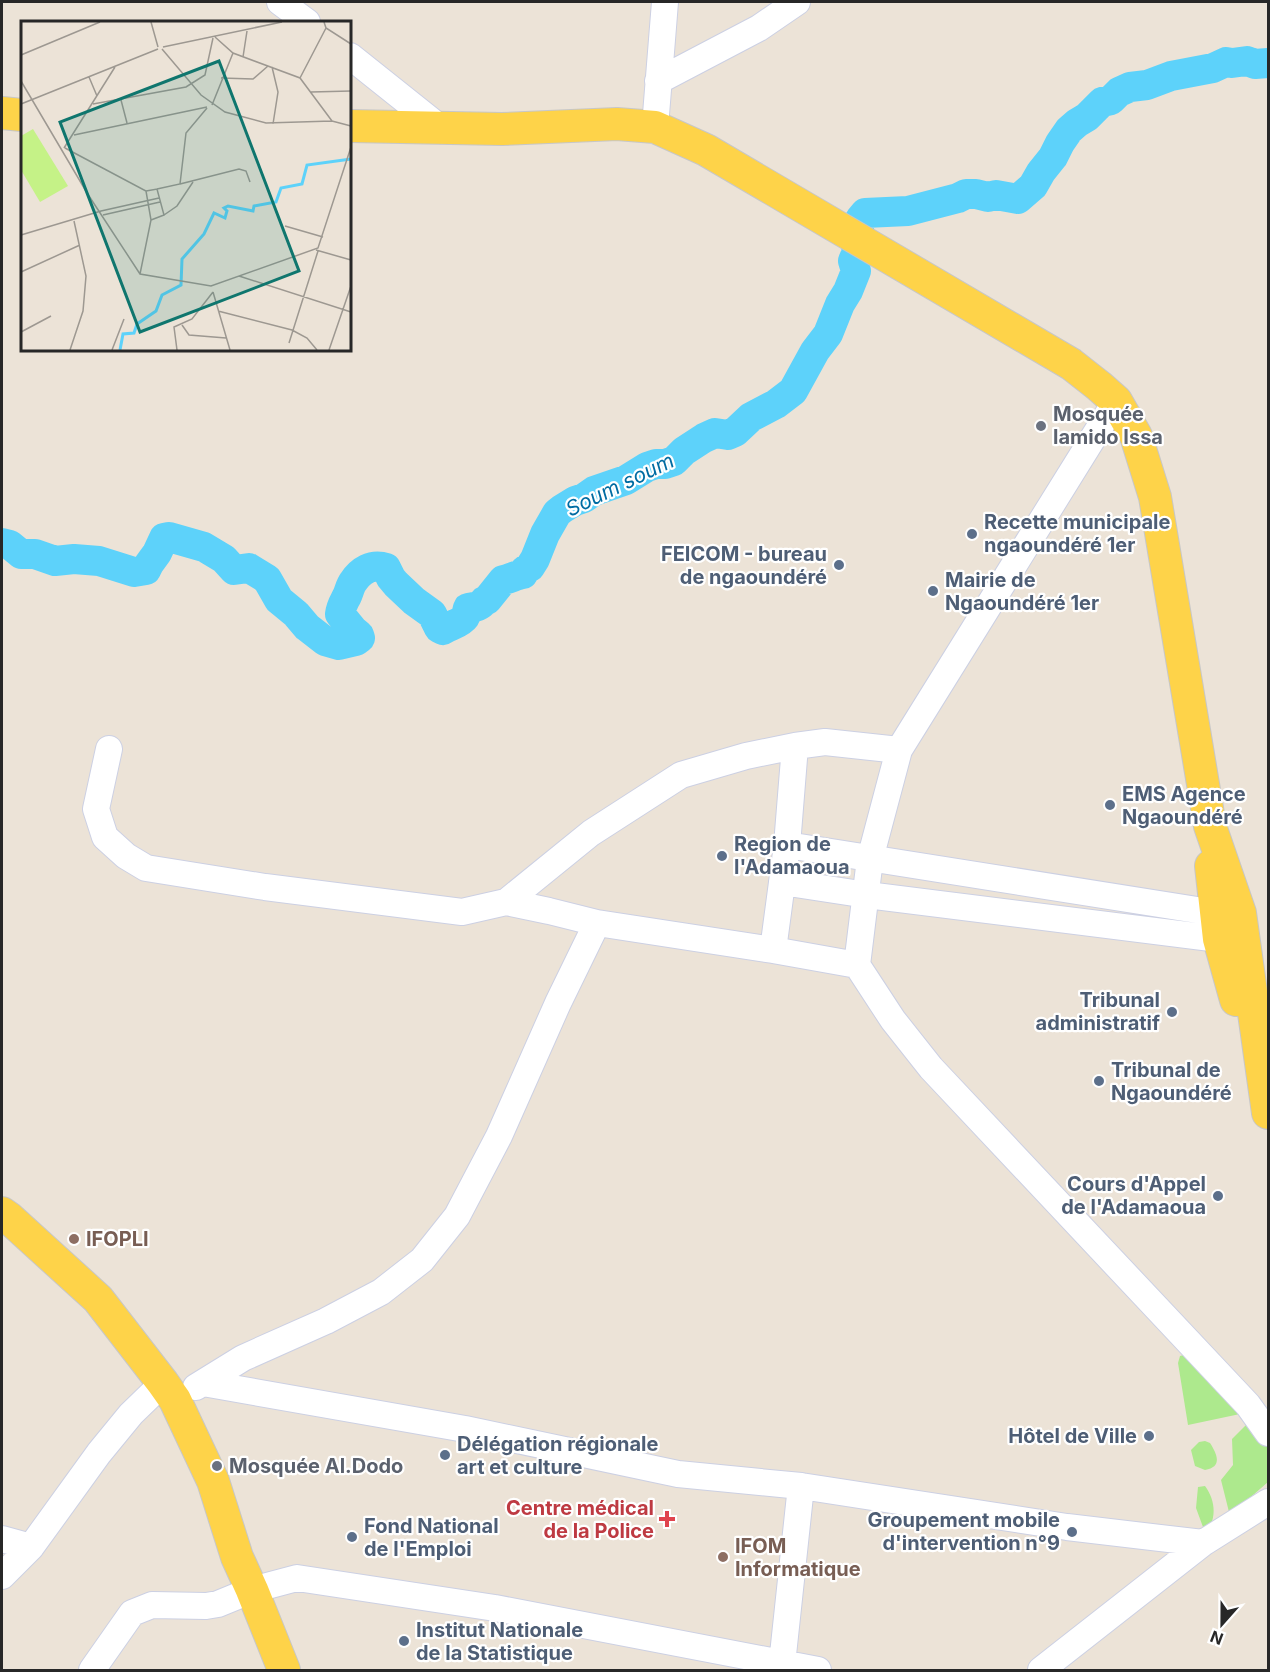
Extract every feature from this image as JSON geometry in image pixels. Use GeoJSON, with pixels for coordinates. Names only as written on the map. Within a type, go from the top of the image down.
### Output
{"type":"FeatureCollection","features":[{"type":"Feature","properties":{"kind":"main road"},"geometry":{"type":"LineString","coordinates":[[2,113],[21,115]]}},
{"type":"Feature","properties":{"kind":"main road"},"geometry":{"type":"LineString","coordinates":[[351,126],[502,129],[617,124],[655,127],[706,150],[1071,364],[1116,401],[1136,436],[1155,497],[1210,826],[1242,927],[1251,1052],[1263,1080],[1269,1113]]}},
{"type":"Feature","properties":{"kind":"main road"},"geometry":{"type":"LineString","coordinates":[[2,1213],[98,1299],[169,1391],[213,1482],[237,1557],[284,1671]]}},
{"type":"Feature","properties":{"kind":"street"},"geometry":{"type":"LineString","coordinates":[[280,2],[306,21]]}},
{"type":"Feature","properties":{"kind":"street"},"geometry":{"type":"LineString","coordinates":[[655,127],[665,2]]}},
{"type":"Feature","properties":{"kind":"street"},"geometry":{"type":"LineString","coordinates":[[658,81],[759,28],[797,2]]}},
{"type":"Feature","properties":{"kind":"street"},"geometry":{"type":"LineString","coordinates":[[351,57],[439,127]]}},
{"type":"Feature","properties":{"kind":"street"},"geometry":{"type":"LineString","coordinates":[[1116,401],[899,750],[870,859],[857,965],[893,1020],[931,1068],[1248,1405],[1269,1433]]}},
{"type":"Feature","properties":{"kind":"street"},"geometry":{"type":"LineString","coordinates":[[506,902],[591,833],[681,775],[746,756],[825,742],[899,750]]}},
{"type":"Feature","properties":{"kind":"street"},"geometry":{"type":"LineString","coordinates":[[773,950],[787,845],[795,746]]}},
{"type":"Feature","properties":{"kind":"street"},"geometry":{"type":"LineString","coordinates":[[109,749],[96,809],[105,837],[126,856],[146,868],[265,887],[462,912],[506,902],[597,923],[857,965]]}},
{"type":"Feature","properties":{"kind":"street"},"geometry":{"type":"LineString","coordinates":[[787,845],[1242,927]]}},
{"type":"Feature","properties":{"kind":"street"},"geometry":{"type":"LineString","coordinates":[[782,882],[867,895],[1242,927]]}},
{"type":"Feature","properties":{"kind":"street"},"geometry":{"type":"LineString","coordinates":[[2,1576],[31,1547],[99,1453],[131,1414],[169,1391],[203,1383],[243,1358],[326,1321],[381,1292],[422,1260],[457,1216],[499,1136],[558,1003],[597,923]]}},
{"type":"Feature","properties":{"kind":"street"},"geometry":{"type":"LineString","coordinates":[[203,1383],[465,1430],[678,1474],[801,1486],[1067,1527],[1203,1543]]}},
{"type":"Feature","properties":{"kind":"street"},"geometry":{"type":"LineString","coordinates":[[782,1664],[801,1486]]}},
{"type":"Feature","properties":{"kind":"street"},"geometry":{"type":"LineString","coordinates":[[1041,1671],[1203,1543],[1269,1502]]}},
{"type":"Feature","properties":{"kind":"street"},"geometry":{"type":"LineString","coordinates":[[2,1539],[31,1547]]}},
{"type":"Feature","properties":{"kind":"street"},"geometry":{"type":"LineString","coordinates":[[92,1671],[132,1613],[152,1605],[206,1606],[218,1604],[252,1590],[297,1578],[495,1608],[818,1671]]}},
{"type":"Feature","properties":{"kind":"green space"},"geometry":{"type":"Polygon","coordinates":[[[1184,1355],[1240,1414],[1188,1425],[1178,1363],[1180,1356],[1184,1355]]]}},
{"type":"Feature","properties":{"kind":"green space"},"geometry":{"type":"Polygon","coordinates":[[[1248,1423],[1268,1445],[1268,1482],[1237,1509],[1229,1512],[1221,1480],[1233,1465],[1232,1439],[1248,1423]]]}},
{"type":"Feature","properties":{"kind":"green space"},"geometry":{"type":"Polygon","coordinates":[[[1199,1442],[1210,1443],[1217,1460],[1214,1466],[1205,1470],[1195,1466],[1191,1450],[1199,1442]]]}},
{"type":"Feature","properties":{"kind":"green space"},"geometry":{"type":"Polygon","coordinates":[[[1205,1486],[1211,1496],[1213,1506],[1213,1518],[1209,1529],[1203,1527],[1196,1508],[1198,1487],[1205,1486]]]}},
{"type":"Feature","properties":{"kind":"waterway","name":"Soum soum"},"geometry":{"type":"LineString","coordinates":[[2,543],[10,545],[21,554],[35,554],[55,561],[74,559],[99,561],[134,572],[146,570],[164,538],[169,537],[204,547],[224,559],[234,570],[249,568],[267,579],[279,600],[307,627],[325,641],[339,645],[360,638],[340,614],[352,584],[359,574],[367,569],[381,567],[386,568],[396,584],[432,614],[439,628],[443,630],[463,619],[468,608],[479,606],[487,600],[503,580],[523,574],[530,567],[545,534],[557,513],[562,509],[594,491],[626,480],[647,467],[674,461],[684,451],[715,433],[728,435],[735,432],[751,417],[776,404],[793,391],[815,351],[828,334],[848,291],[856,271],[853,261],[856,254],[860,219],[865,213],[908,211],[966,194],[988,197],[996,195],[1018,199],[1033,186],[1069,130],[1102,102],[1111,100],[1119,92],[1171,76],[1213,68],[1226,62],[1268,63]]}},
{"type":"Feature","properties":{"kind":"place","name":"Mosquée lamido Issa"},"geometry":{"type":"Point","coordinates":[1041,426]}},
{"type":"Feature","properties":{"kind":"place","name":"Recette municipale ngaoundéré 1er"},"geometry":{"type":"Point","coordinates":[972,534]}},
{"type":"Feature","properties":{"kind":"place","name":"FEICOM - bureau de ngaoundéré"},"geometry":{"type":"Point","coordinates":[839,565]}},
{"type":"Feature","properties":{"kind":"place","name":"Mairie de Ngaoundéré 1er"},"geometry":{"type":"Point","coordinates":[933,591]}},
{"type":"Feature","properties":{"kind":"place","name":"EMS Agence Ngaoundéré"},"geometry":{"type":"Point","coordinates":[1110,805]}},
{"type":"Feature","properties":{"kind":"place","name":"Region de l'Adamaoua"},"geometry":{"type":"Point","coordinates":[722,856]}},
{"type":"Feature","properties":{"kind":"place","name":"Tribunal administratif"},"geometry":{"type":"Point","coordinates":[1172,1012]}},
{"type":"Feature","properties":{"kind":"place","name":"Tribunal de Ngaoundéré"},"geometry":{"type":"Point","coordinates":[1099,1081]}},
{"type":"Feature","properties":{"kind":"place","name":"Cours d'Appel de l'Adamaoua"},"geometry":{"type":"Point","coordinates":[1218,1196]}},
{"type":"Feature","properties":{"kind":"place","name":"IFOPLI"},"geometry":{"type":"Point","coordinates":[74,1239]}},
{"type":"Feature","properties":{"kind":"place","name":"Hôtel de Ville"},"geometry":{"type":"Point","coordinates":[1149,1436]}},
{"type":"Feature","properties":{"kind":"place","name":"Délégation régionale art et culture"},"geometry":{"type":"Point","coordinates":[445,1455]}},
{"type":"Feature","properties":{"kind":"place","name":"Mosquée Al.Dodo"},"geometry":{"type":"Point","coordinates":[217,1466]}},
{"type":"Feature","properties":{"kind":"place","name":"Centre médical de la Police"},"geometry":{"type":"Point","coordinates":[667,1519]}},
{"type":"Feature","properties":{"kind":"place","name":"Groupement mobile d'intervention n°9"},"geometry":{"type":"Point","coordinates":[1072,1532]}},
{"type":"Feature","properties":{"kind":"place","name":"Fond National de l'Emploi"},"geometry":{"type":"Point","coordinates":[352,1537]}},
{"type":"Feature","properties":{"kind":"place","name":"IFOM Informatique"},"geometry":{"type":"Point","coordinates":[723,1557]}},
{"type":"Feature","properties":{"kind":"place","name":"Institut Nationale de la Statistique"},"geometry":{"type":"Point","coordinates":[404,1641]}}]}
